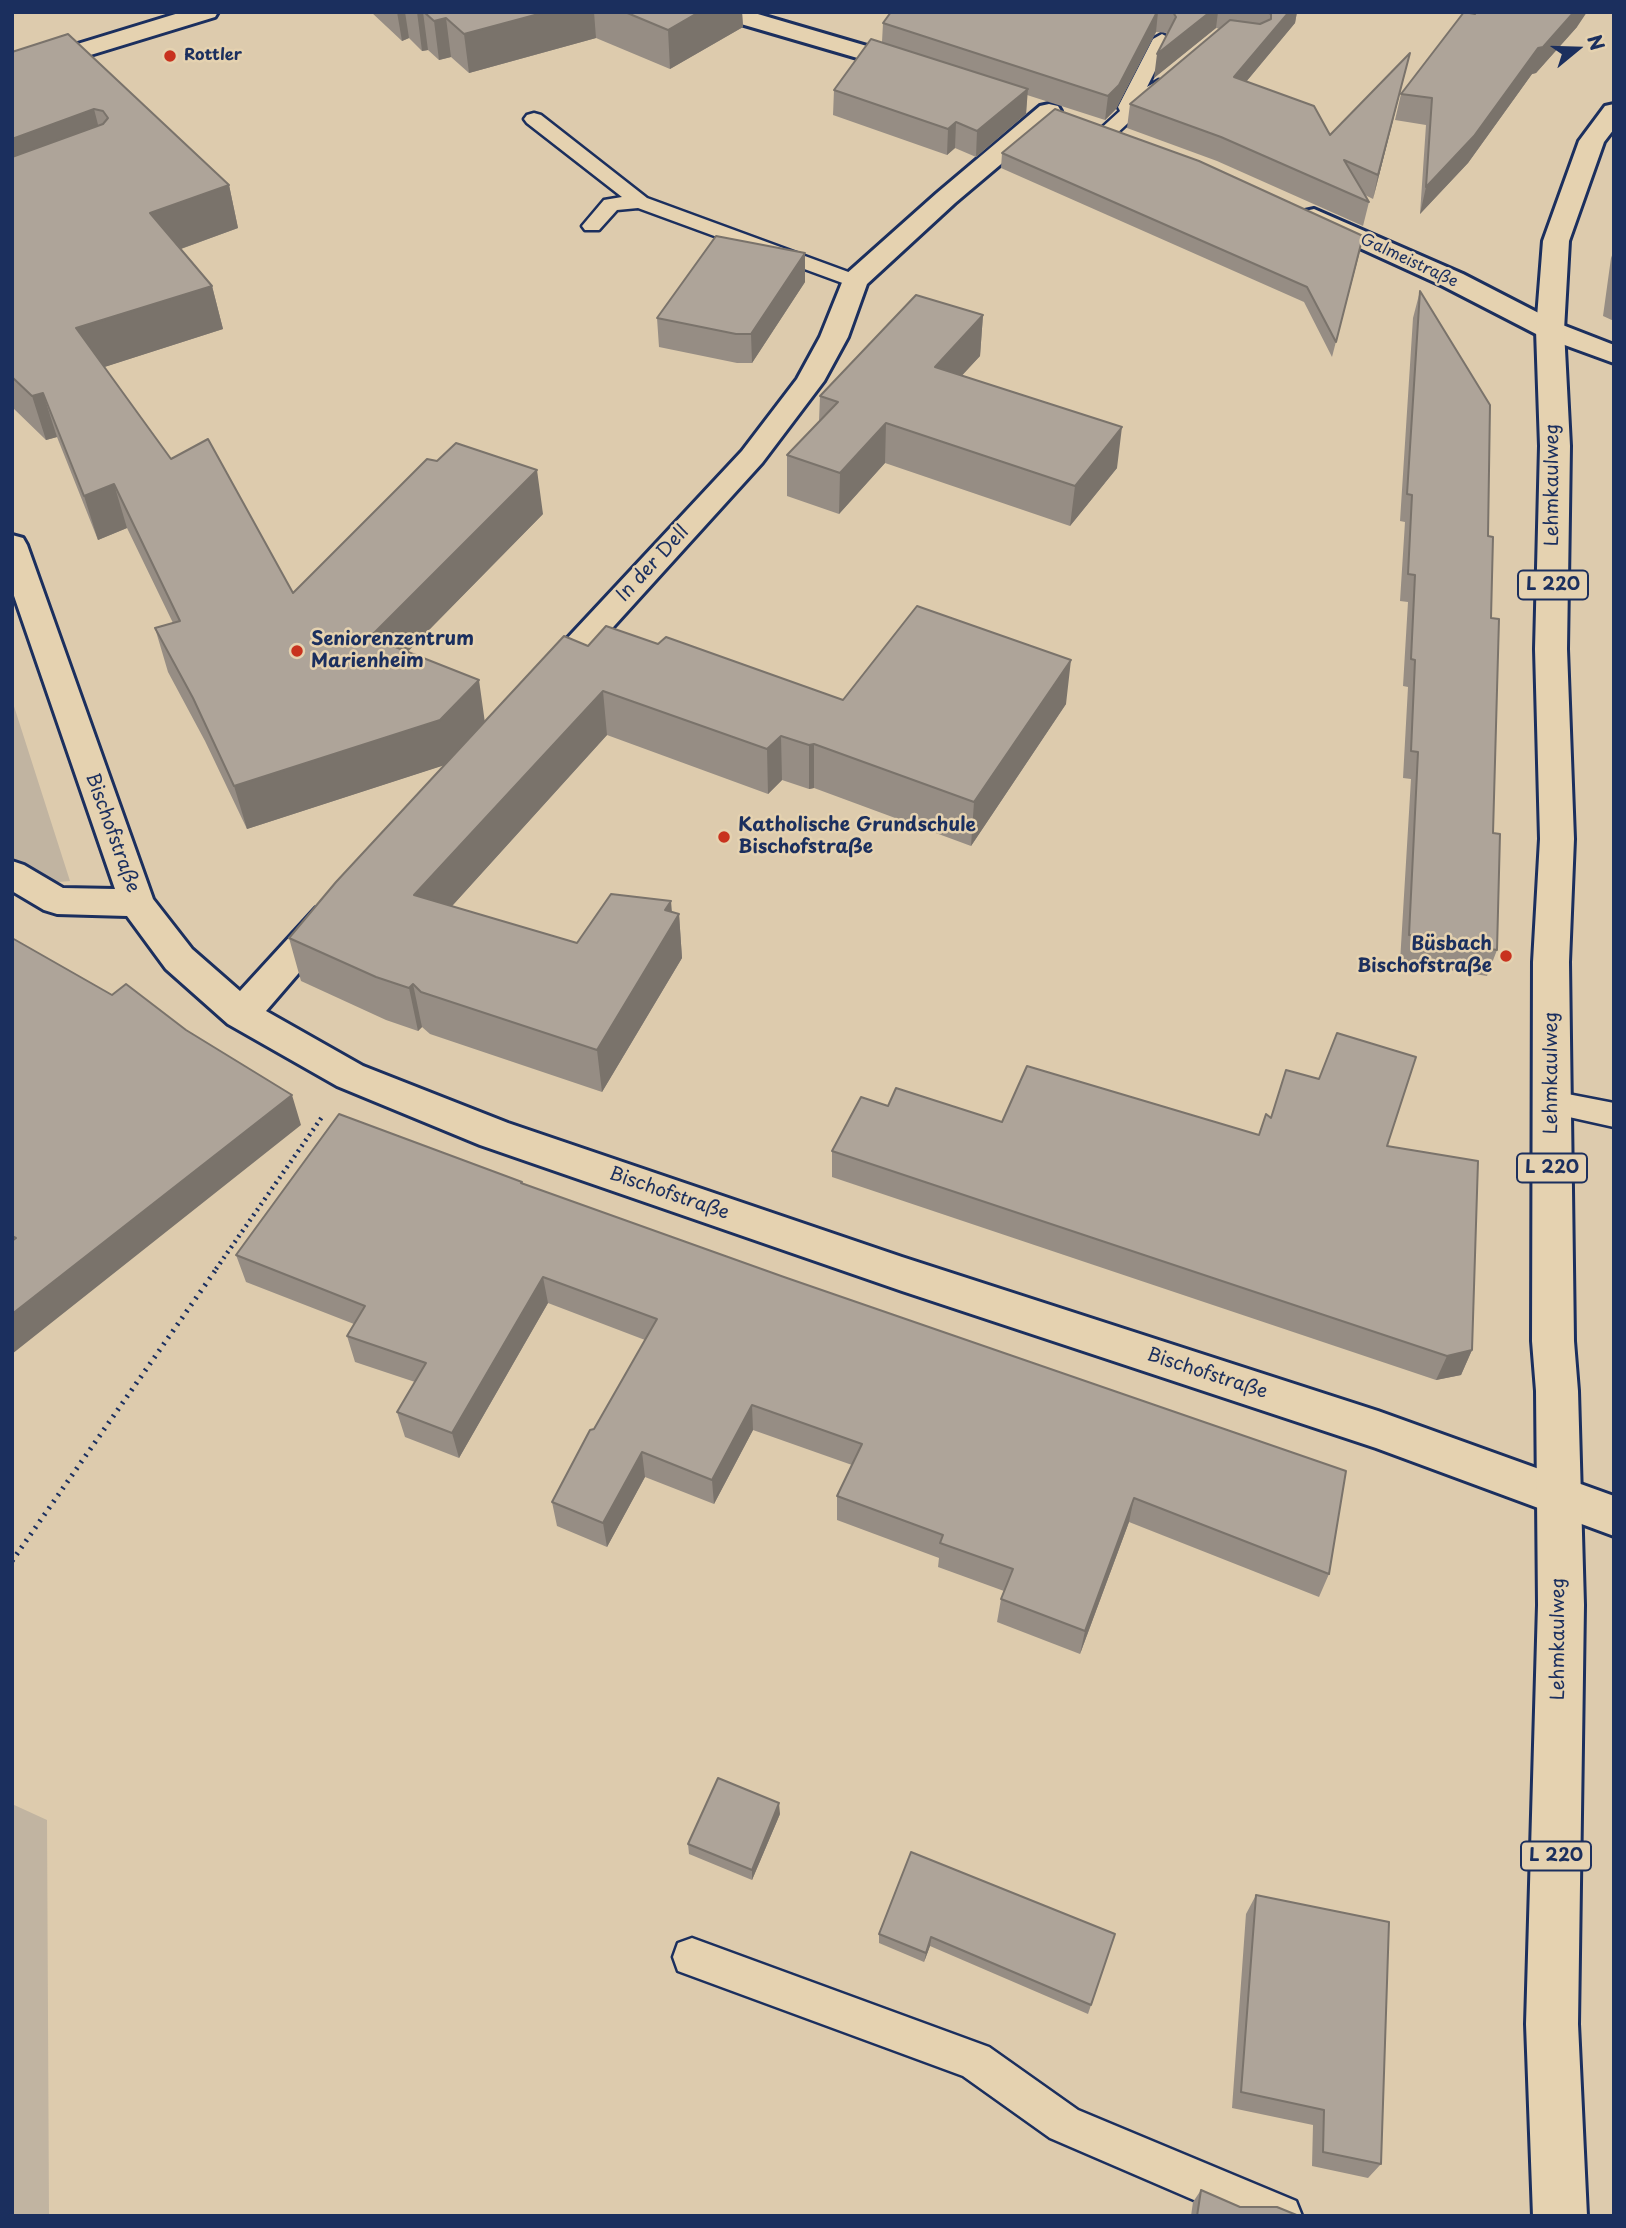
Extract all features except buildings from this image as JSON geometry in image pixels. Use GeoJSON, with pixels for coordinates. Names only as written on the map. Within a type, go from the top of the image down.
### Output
{"type":"FeatureCollection","features":[{"type":"Feature","properties":{"kind":"street"},"geometry":{"type":"LineString","coordinates":[[12,72],[207,12]]}},
{"type":"Feature","properties":{"kind":"street"},"geometry":{"type":"LineString","coordinates":[[724,12],[937,75]]}},
{"type":"Feature","properties":{"kind":"street"},"geometry":{"type":"LineString","coordinates":[[1024,103],[1087,121],[1132,141]]}},
{"type":"Feature","properties":{"kind":"street","name":"Lehmkaulweg"},"geometry":{"type":"LineString","coordinates":[[1560,2216],[1552,2024],[1561,1605],[1557,1391],[1553,1341],[1551,962],[1557,839],[1551,649],[1555,446],[1550,330],[1556,241],[1592,141],[1614,111]]}},
{"type":"Feature","properties":{"kind":"street","name":"In der Dell"},"geometry":{"type":"LineString","coordinates":[[525,704],[752,457],[810,381],[834,337],[855,281],[946,198],[1087,121]]}},
{"type":"Feature","properties":{"kind":"street","name":"Galmeistraße"},"geometry":{"type":"LineString","coordinates":[[1293,207],[1453,280],[1550,330],[1614,355]]}},
{"type":"Feature","properties":{"kind":"street","name":"Bischofstraße"},"geometry":{"type":"LineString","coordinates":[[12,545],[137,903],[180,959],[241,1014],[350,1076],[494,1134],[902,1274],[1378,1430],[1614,1516]]}},
{"type":"Feature","properties":{"kind":"street"},"geometry":{"type":"LineString","coordinates":[[12,874],[57,901],[137,903]]}},
{"type":"Feature","properties":{"kind":"street"},"geometry":{"type":"LineString","coordinates":[[241,1014],[345,900]]}},
{"type":"Feature","properties":{"kind":"lane"},"geometry":{"type":"LineString","coordinates":[[1087,121],[1162,39]]}},
{"type":"Feature","properties":{"kind":"lane"},"geometry":{"type":"LineString","coordinates":[[1087,121],[1172,76]]}},
{"type":"Feature","properties":{"kind":"lane"},"geometry":{"type":"LineString","coordinates":[[534,119],[640,202],[855,281]]}},
{"type":"Feature","properties":{"kind":"lane"},"geometry":{"type":"LineString","coordinates":[[592,226],[611,204],[640,202]]}},
{"type":"Feature","properties":{"kind":"lane"},"geometry":{"type":"LineString","coordinates":[[1552,1102],[1614,1115]]}},
{"type":"Feature","properties":{"kind":"lane"},"geometry":{"type":"LineString","coordinates":[[692,1956],[975,2061],[1064,2124],[1281,2216]]}},
{"type":"Feature","properties":{"kind":"path"},"geometry":{"type":"LineString","coordinates":[[12,1561],[350,1076]]}},
{"type":"Feature","properties":{"kind":"shaded area"},"geometry":{"type":"Polygon","coordinates":[[[12,700],[70,881],[47,883],[12,860],[12,700]]]}},
{"type":"Feature","properties":{"kind":"shaded area"},"geometry":{"type":"Polygon","coordinates":[[[12,1804],[47,1820],[49,2216],[12,2216],[12,1804]]]}},
{"type":"Feature","properties":{"kind":"place","name":"Rottler"},"geometry":{"type":"Point","coordinates":[170,56]}},
{"type":"Feature","properties":{"kind":"place","name":"Seniorenzentrum Marienheim"},"geometry":{"type":"Point","coordinates":[297,651]}},
{"type":"Feature","properties":{"kind":"place","name":"Katholische Grundschule Bischofstraße"},"geometry":{"type":"Point","coordinates":[724,837]}},
{"type":"Feature","properties":{"kind":"place","name":"Büsbach Bischofstraße"},"geometry":{"type":"Point","coordinates":[1506,956]}}]}
